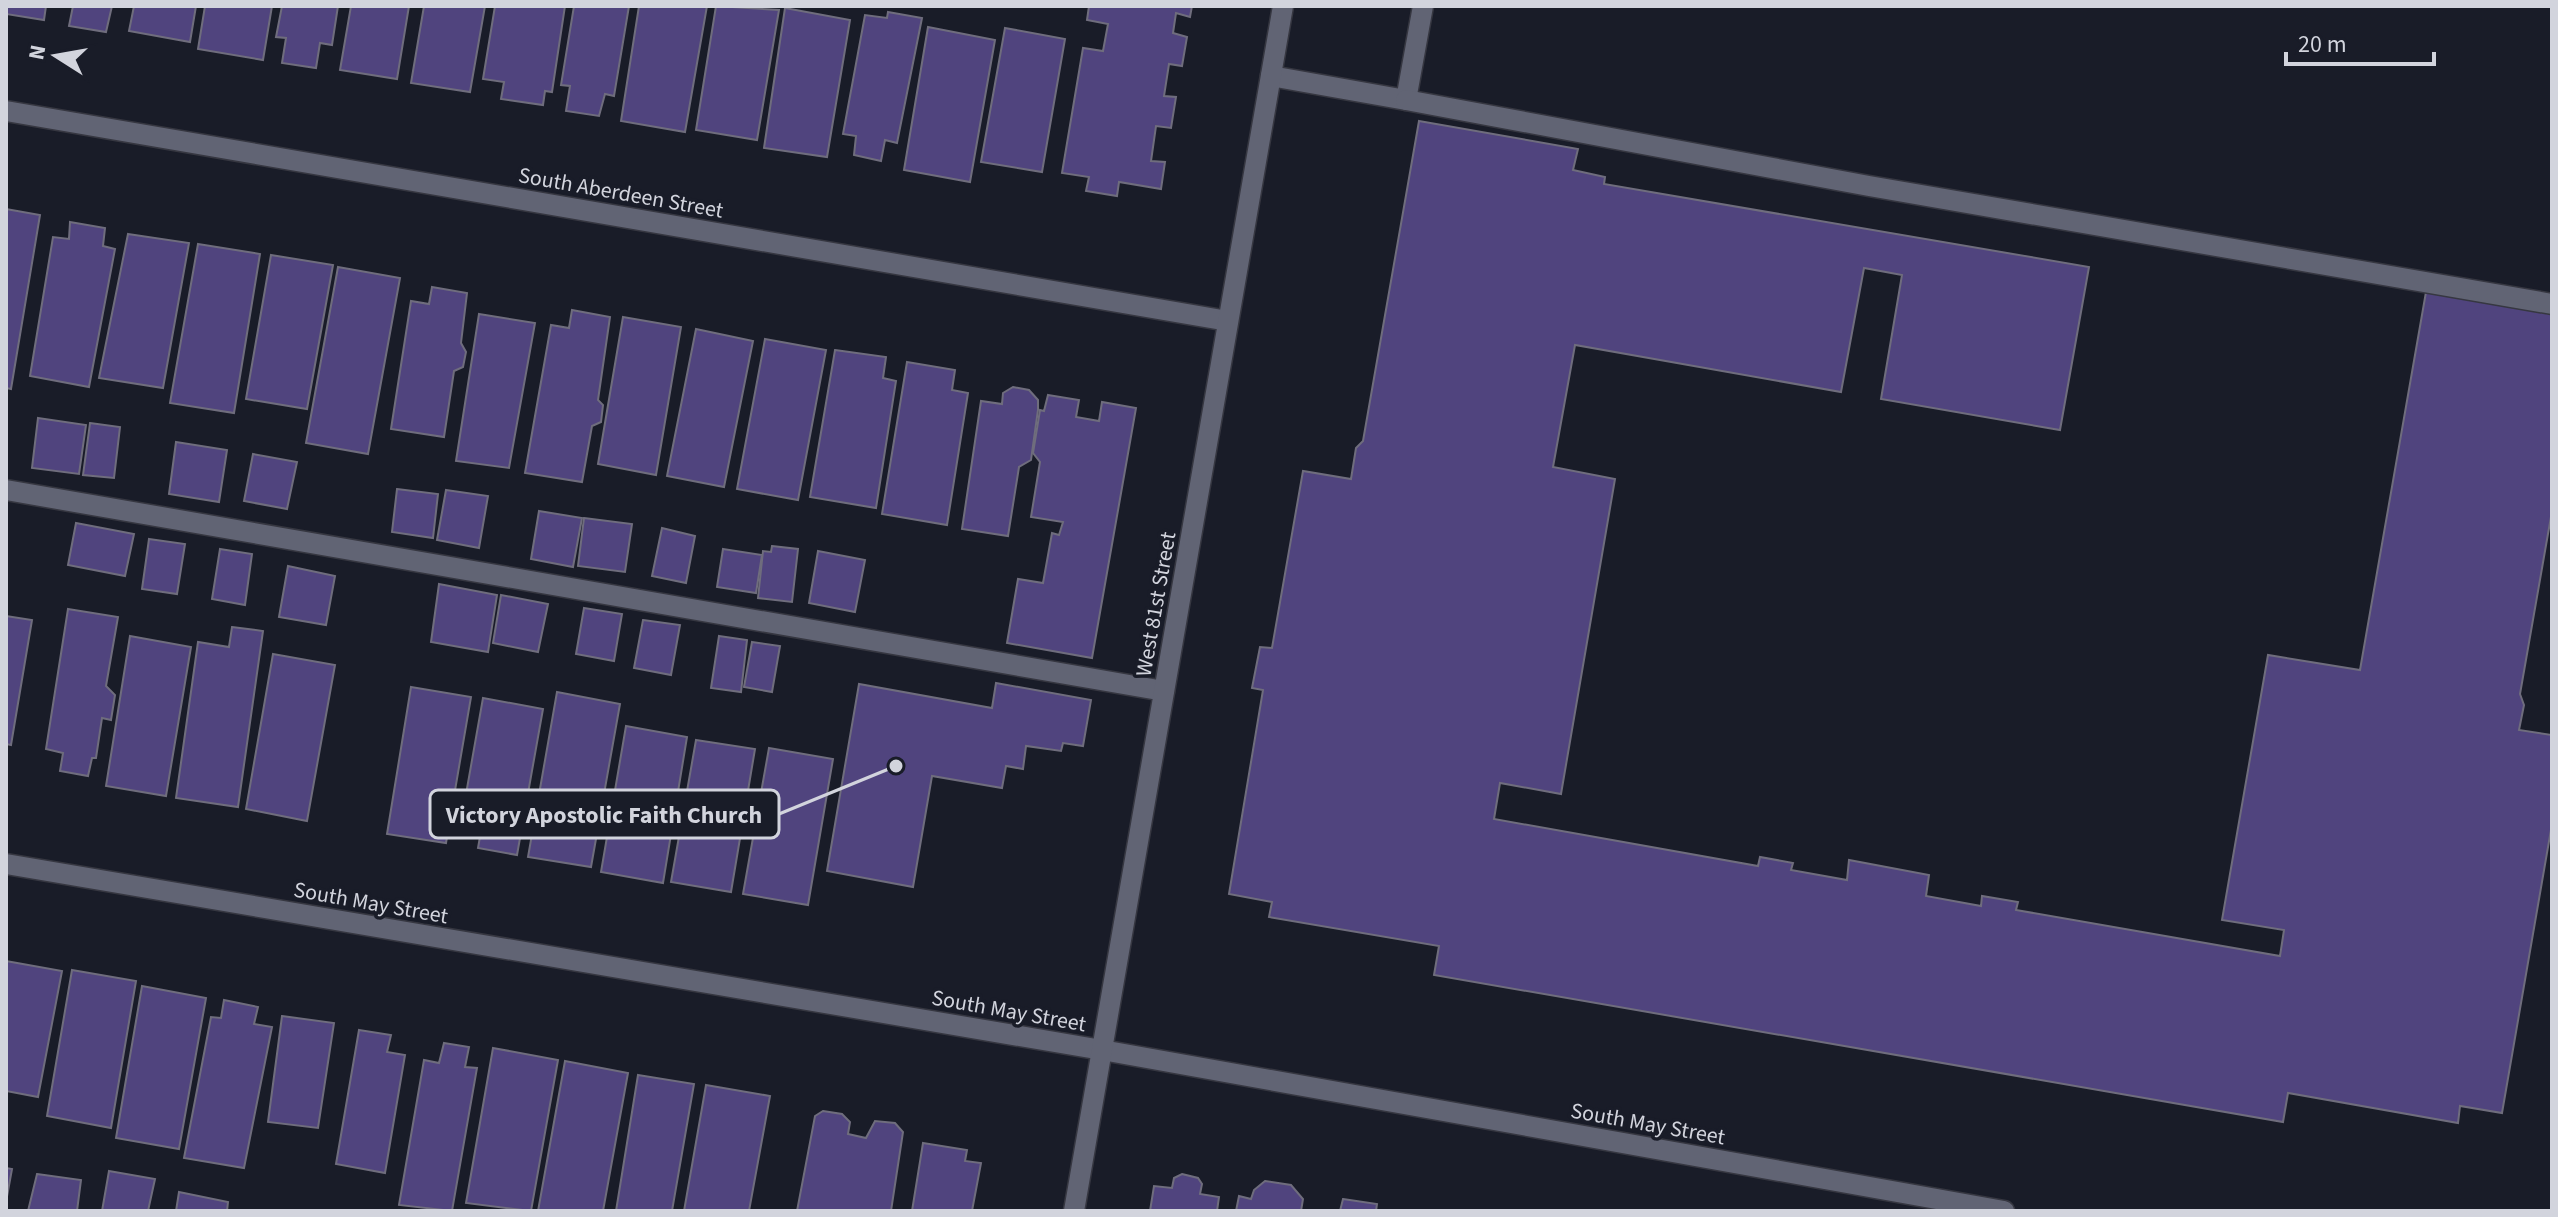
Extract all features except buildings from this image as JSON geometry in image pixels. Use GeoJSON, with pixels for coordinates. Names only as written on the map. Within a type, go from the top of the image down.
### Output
{"type":"FeatureCollection","features":[{"type":"Feature","properties":{"kind":"street","name":"West 81st Street"},"geometry":{"type":"LineString","coordinates":[[1074,1211],[1283,6]]}},
{"type":"Feature","properties":{"kind":"street"},"geometry":{"type":"LineString","coordinates":[[1406,100],[1423,6]]}},
{"type":"Feature","properties":{"kind":"street"},"geometry":{"type":"LineString","coordinates":[[1271,76],[1885,189],[2552,304]]}},
{"type":"Feature","properties":{"kind":"street","name":"South Aberdeen Street"},"geometry":{"type":"LineString","coordinates":[[6,111],[1228,321]]}},
{"type":"Feature","properties":{"kind":"street"},"geometry":{"type":"LineString","coordinates":[[6,490],[1164,691]]}},
{"type":"Feature","properties":{"kind":"street","name":"South May Street"},"geometry":{"type":"LineString","coordinates":[[6,864],[1102,1050],[2004,1211]]}},
{"type":"Feature","properties":{"kind":"place","name":"Victory Apostolic Faith Church"},"geometry":{"type":"Point","coordinates":[896,766]}}]}
